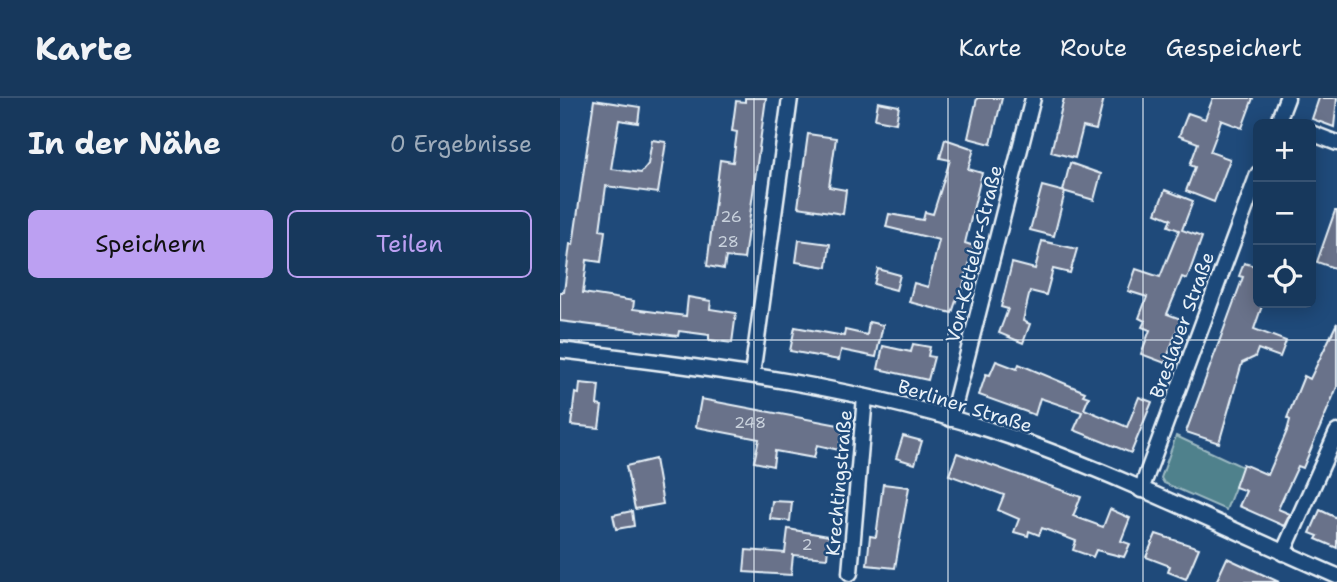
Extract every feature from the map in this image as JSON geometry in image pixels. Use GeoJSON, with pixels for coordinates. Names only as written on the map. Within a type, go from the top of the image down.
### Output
{"type":"FeatureCollection","features":[{"type":"Feature","properties":{"kind":"street"},"geometry":{"type":"LineString","coordinates":[[752,375],[790,98]]}},
{"type":"Feature","properties":{"kind":"street","name":"Von-Ketteler-Straße"},"geometry":{"type":"LineString","coordinates":[[951,419],[1033,98]]}},
{"type":"Feature","properties":{"kind":"street"},"geometry":{"type":"LineString","coordinates":[[1282,119],[1287,98]]}},
{"type":"Feature","properties":{"kind":"street"},"geometry":{"type":"LineString","coordinates":[[1316,135],[1337,144]]}},
{"type":"Feature","properties":{"kind":"street","name":"Breslauer Straße"},"geometry":{"type":"LineString","coordinates":[[1141,490],[1255,182]]}},
{"type":"Feature","properties":{"kind":"street","name":"Berliner Straße"},"geometry":{"type":"LineString","coordinates":[[560,350],[752,375],[866,397],[951,419],[1032,445],[1337,576]]}},
{"type":"Feature","properties":{"kind":"street","name":"Krechtingstraße"},"geometry":{"type":"LineString","coordinates":[[850,573],[866,397]]}},
{"type":"Feature","properties":{"kind":"street"},"geometry":{"type":"LineString","coordinates":[[1283,553],[1337,432]]}},
{"type":"Feature","properties":{"kind":"green space"},"geometry":{"type":"Polygon","coordinates":[[[1176,436],[1243,467],[1226,510],[1164,483],[1161,478],[1176,436]]]}},
{"type":"Feature","properties":{"kind":"building"},"geometry":{"type":"Polygon","coordinates":[[[745,98],[766,98],[744,259],[726,257],[724,269],[707,266],[720,160],[733,162],[737,132],[732,131],[736,101],[745,102],[745,98]]]}},
{"type":"Feature","properties":{"kind":"building"},"geometry":{"type":"Polygon","coordinates":[[[977,98],[1002,98],[991,144],[968,138],[977,98]]]}},
{"type":"Feature","properties":{"kind":"building"},"geometry":{"type":"Polygon","coordinates":[[[1064,98],[1104,98],[1096,130],[1083,127],[1075,158],[1051,152],[1064,98]]]}},
{"type":"Feature","properties":{"kind":"building"},"geometry":{"type":"Polygon","coordinates":[[[1213,98],[1253,98],[1242,128],[1221,120],[1210,152],[1230,159],[1214,202],[1186,191],[1195,167],[1190,165],[1198,143],[1179,136],[1188,113],[1205,119],[1213,98]]]}},
{"type":"Feature","properties":{"kind":"building"},"geometry":{"type":"Polygon","coordinates":[[[1319,98],[1337,98],[1334,127],[1312,119],[1319,98]]]}},
{"type":"Feature","properties":{"kind":"building"},"geometry":{"type":"Polygon","coordinates":[[[594,100],[640,107],[638,123],[619,120],[611,169],[641,173],[648,164],[652,140],[666,142],[658,193],[606,186],[600,230],[605,231],[601,262],[587,260],[583,293],[634,301],[633,309],[686,316],[688,297],[711,301],[710,309],[736,313],[732,343],[709,340],[709,335],[679,331],[678,336],[560,321],[560,292],[564,292],[570,244],[573,245],[594,100]]]}},
{"type":"Feature","properties":{"kind":"building"},"geometry":{"type":"Polygon","coordinates":[[[878,102],[899,106],[896,123],[875,119],[878,102]]]}},
{"type":"Feature","properties":{"kind":"building"},"geometry":{"type":"Polygon","coordinates":[[[808,134],[836,138],[829,187],[846,190],[843,214],[798,207],[808,134]]]}},
{"type":"Feature","properties":{"kind":"building"},"geometry":{"type":"Polygon","coordinates":[[[945,139],[974,149],[968,169],[982,173],[965,243],[974,246],[961,295],[958,295],[952,313],[909,302],[914,283],[928,287],[939,240],[886,227],[889,214],[923,220],[925,212],[933,214],[950,160],[940,158],[945,139]]]}},
{"type":"Feature","properties":{"kind":"building"},"geometry":{"type":"Polygon","coordinates":[[[1070,163],[1101,174],[1094,200],[1063,191],[1070,163]]]}},
{"type":"Feature","properties":{"kind":"building"},"geometry":{"type":"Polygon","coordinates":[[[1042,186],[1065,192],[1054,236],[1030,230],[1042,186]]]}},
{"type":"Feature","properties":{"kind":"building"},"geometry":{"type":"Polygon","coordinates":[[[1165,190],[1193,201],[1182,230],[1202,237],[1187,279],[1182,277],[1167,314],[1181,319],[1165,363],[1141,354],[1150,330],[1142,327],[1145,321],[1139,318],[1147,297],[1128,291],[1136,269],[1160,277],[1179,230],[1168,226],[1171,219],[1156,213],[1165,190]]]}},
{"type":"Feature","properties":{"kind":"building"},"geometry":{"type":"Polygon","coordinates":[[[1337,211],[1337,269],[1317,262],[1337,211]]]}},
{"type":"Feature","properties":{"kind":"building"},"geometry":{"type":"Polygon","coordinates":[[[799,240],[830,244],[827,267],[796,262],[799,240]]]}},
{"type":"Feature","properties":{"kind":"building"},"geometry":{"type":"Polygon","coordinates":[[[1042,241],[1077,249],[1070,273],[1053,269],[1046,295],[1030,291],[1023,321],[1030,324],[1023,343],[999,333],[1008,309],[1001,307],[1012,263],[1035,269],[1042,241]]]}},
{"type":"Feature","properties":{"kind":"building"},"geometry":{"type":"Polygon","coordinates":[[[1244,263],[1253,266],[1253,308],[1261,308],[1254,329],[1286,341],[1280,357],[1258,349],[1255,357],[1242,363],[1219,443],[1186,432],[1243,277],[1239,276],[1244,263]]]}},
{"type":"Feature","properties":{"kind":"building"},"geometry":{"type":"Polygon","coordinates":[[[878,269],[900,275],[896,290],[874,284],[878,269]]]}},
{"type":"Feature","properties":{"kind":"building"},"geometry":{"type":"Polygon","coordinates":[[[869,322],[883,325],[876,357],[841,350],[839,360],[790,351],[795,327],[844,336],[845,330],[867,335],[869,322]]]}},
{"type":"Feature","properties":{"kind":"building"},"geometry":{"type":"Polygon","coordinates":[[[1337,323],[1337,387],[1303,468],[1298,466],[1278,509],[1290,514],[1284,526],[1239,506],[1246,491],[1235,487],[1243,464],[1268,475],[1287,431],[1290,420],[1287,418],[1304,376],[1310,379],[1337,323]]]}},
{"type":"Feature","properties":{"kind":"building"},"geometry":{"type":"Polygon","coordinates":[[[913,344],[930,347],[928,356],[934,357],[928,380],[878,369],[883,346],[911,352],[913,344]]]}},
{"type":"Feature","properties":{"kind":"building"},"geometry":{"type":"Polygon","coordinates":[[[996,361],[1017,369],[1019,364],[1085,392],[1083,395],[1089,397],[1084,409],[1127,427],[1139,397],[1152,402],[1131,453],[1074,430],[1082,412],[1040,398],[1035,415],[979,395],[986,374],[990,375],[996,361]]]}},
{"type":"Feature","properties":{"kind":"building"},"geometry":{"type":"Polygon","coordinates":[[[580,383],[599,385],[597,405],[602,406],[599,428],[571,425],[575,393],[579,394],[580,383]]]}},
{"type":"Feature","properties":{"kind":"building"},"geometry":{"type":"Polygon","coordinates":[[[701,399],[844,426],[839,450],[817,445],[814,458],[775,451],[773,466],[754,462],[759,439],[696,427],[701,399]]]}},
{"type":"Feature","properties":{"kind":"building"},"geometry":{"type":"Polygon","coordinates":[[[903,436],[922,441],[915,464],[896,458],[903,436]]]}},
{"type":"Feature","properties":{"kind":"building"},"geometry":{"type":"Polygon","coordinates":[[[957,453],[1081,497],[1073,516],[1103,527],[1110,509],[1130,518],[1121,541],[1130,544],[1124,557],[1096,550],[1093,557],[1073,550],[1076,541],[1042,528],[1039,535],[1029,531],[1028,536],[1014,532],[1019,519],[998,510],[1004,495],[949,475],[957,453]]]}},
{"type":"Feature","properties":{"kind":"building"},"geometry":{"type":"Polygon","coordinates":[[[655,459],[663,504],[635,509],[626,466],[655,459]]]}},
{"type":"Feature","properties":{"kind":"building"},"geometry":{"type":"Polygon","coordinates":[[[883,484],[909,487],[895,568],[867,565],[870,536],[876,537],[883,484]]]}},
{"type":"Feature","properties":{"kind":"building"},"geometry":{"type":"Polygon","coordinates":[[[772,501],[792,502],[790,521],[770,519],[772,501]]]}},
{"type":"Feature","properties":{"kind":"building"},"geometry":{"type":"Polygon","coordinates":[[[1320,510],[1337,518],[1337,548],[1316,539],[1318,536],[1310,533],[1320,510]]]}},
{"type":"Feature","properties":{"kind":"building"},"geometry":{"type":"Polygon","coordinates":[[[632,511],[634,526],[616,529],[613,515],[632,511]]]}},
{"type":"Feature","properties":{"kind":"building"},"geometry":{"type":"Polygon","coordinates":[[[788,529],[829,536],[827,558],[793,555],[791,575],[744,572],[746,550],[785,553],[788,529]]]}},
{"type":"Feature","properties":{"kind":"building"},"geometry":{"type":"Polygon","coordinates":[[[1156,534],[1199,548],[1186,579],[1168,572],[1170,566],[1146,557],[1156,534]]]}},
{"type":"Feature","properties":{"kind":"building"},"geometry":{"type":"Polygon","coordinates":[[[1227,558],[1279,582],[1216,582],[1227,558]]]}}]}
